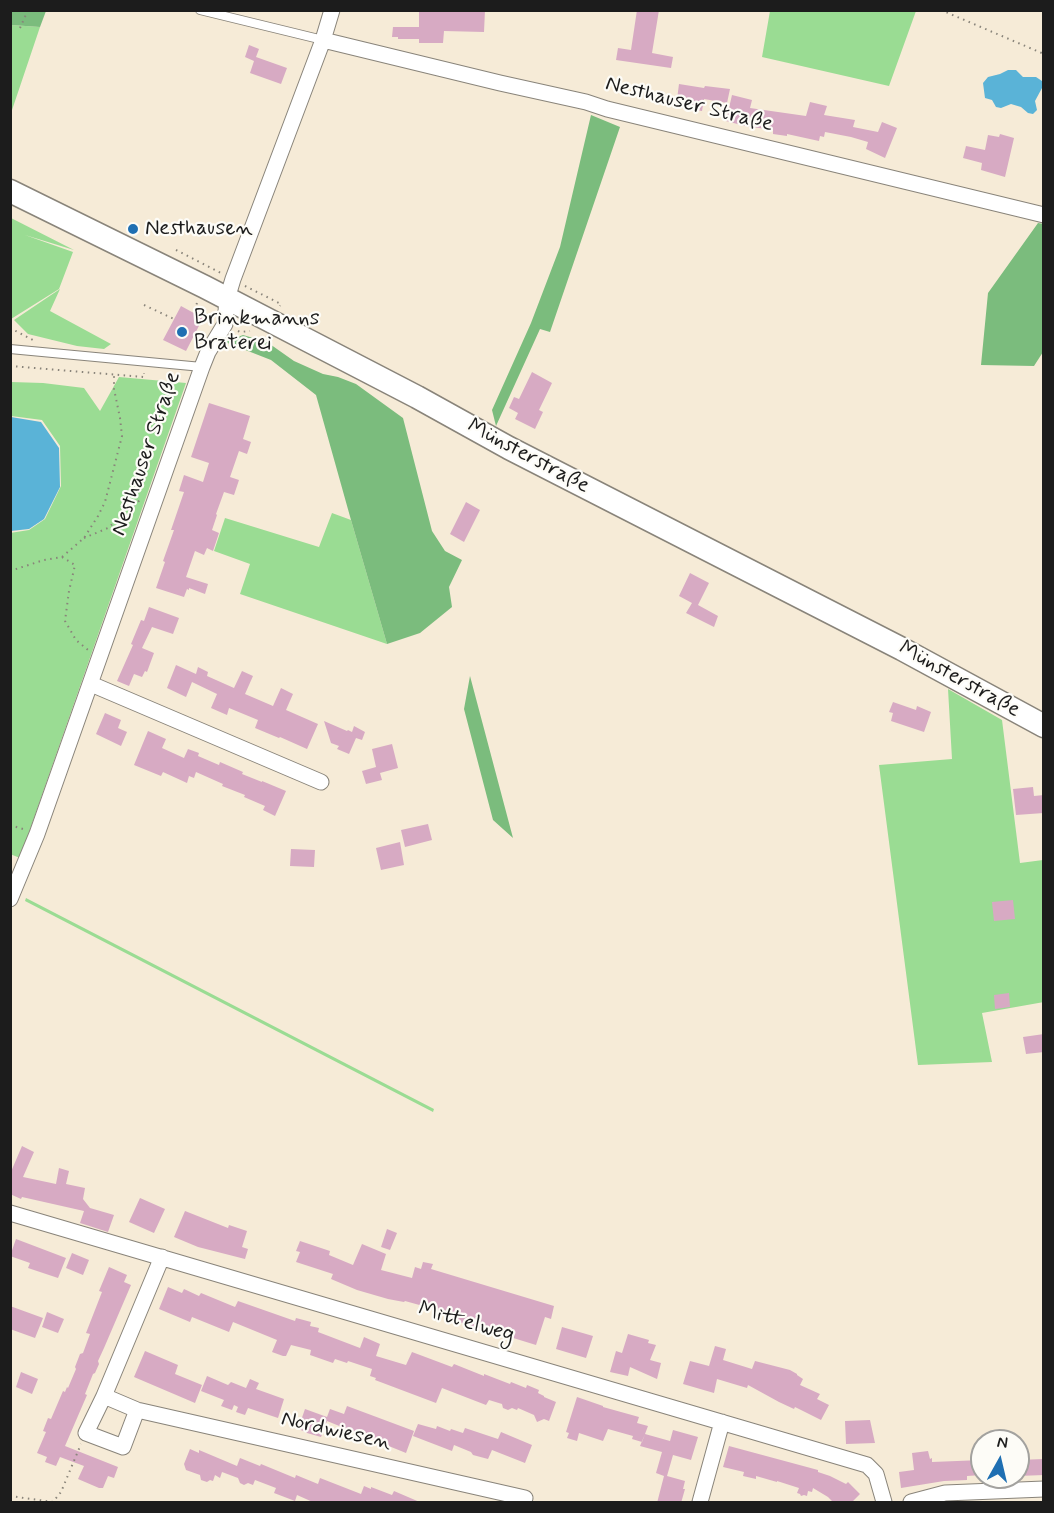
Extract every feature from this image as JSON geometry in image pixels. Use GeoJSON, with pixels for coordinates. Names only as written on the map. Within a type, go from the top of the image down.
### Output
{"type":"FeatureCollection","features":[{"type":"Feature","properties":{"kind":"main road","name":"Münsterstraße"},"geometry":{"type":"LineString","coordinates":[[10,191],[230,289],[509,448],[902,649],[1044,726]]}},
{"type":"Feature","properties":{"kind":"street","name":"Nesthauser Straße"},"geometry":{"type":"LineString","coordinates":[[10,899],[37,834],[202,368],[208,352],[225,324],[230,289],[323,40],[332,10]]}},
{"type":"Feature","properties":{"kind":"street","name":"Nesthauser Straße"},"geometry":{"type":"LineString","coordinates":[[323,40],[1044,215]]}},
{"type":"Feature","properties":{"kind":"street"},"geometry":{"type":"LineString","coordinates":[[91,684],[321,782]]}},
{"type":"Feature","properties":{"kind":"street","name":"Mittelweg"},"geometry":{"type":"LineString","coordinates":[[10,1213],[867,1465],[876,1474],[884,1503]]}},
{"type":"Feature","properties":{"kind":"street"},"geometry":{"type":"LineString","coordinates":[[136,1410],[123,1447],[86,1433],[104,1396],[162,1257]]}},
{"type":"Feature","properties":{"kind":"street","name":"Nordwiesen"},"geometry":{"type":"LineString","coordinates":[[104,1396],[136,1410],[525,1498]]}},
{"type":"Feature","properties":{"kind":"street"},"geometry":{"type":"LineString","coordinates":[[700,1503],[722,1422]]}},
{"type":"Feature","properties":{"kind":"street"},"geometry":{"type":"LineString","coordinates":[[911,1503],[945,1493],[1044,1489]]}},
{"type":"Feature","properties":{"kind":"lane"},"geometry":{"type":"LineString","coordinates":[[200,10],[323,40]]}},
{"type":"Feature","properties":{"kind":"lane"},"geometry":{"type":"LineString","coordinates":[[10,349],[202,368]]}},
{"type":"Feature","properties":{"kind":"path"},"geometry":{"type":"LineString","coordinates":[[20,28],[28,10]]}},
{"type":"Feature","properties":{"kind":"path"},"geometry":{"type":"LineString","coordinates":[[941,10],[1044,54]]}},
{"type":"Feature","properties":{"kind":"path"},"geometry":{"type":"LineString","coordinates":[[176,250],[230,289]]}},
{"type":"Feature","properties":{"kind":"path"},"geometry":{"type":"LineString","coordinates":[[144,305],[174,319]]}},
{"type":"Feature","properties":{"kind":"path"},"geometry":{"type":"LineString","coordinates":[[10,328],[34,341],[34,351]]}},
{"type":"Feature","properties":{"kind":"path"},"geometry":{"type":"LineString","coordinates":[[10,366],[144,377],[146,361]]}},
{"type":"Feature","properties":{"kind":"path"},"geometry":{"type":"LineString","coordinates":[[84,538],[105,502],[122,436],[114,389],[114,374]]}},
{"type":"Feature","properties":{"kind":"path"},"geometry":{"type":"LineString","coordinates":[[10,570],[62,556],[84,538],[108,528],[147,494],[156,497]]}},
{"type":"Feature","properties":{"kind":"path"},"geometry":{"type":"LineString","coordinates":[[62,556],[75,565],[64,621],[76,640],[100,659]]}},
{"type":"Feature","properties":{"kind":"path"},"geometry":{"type":"LineString","coordinates":[[10,1496],[53,1502],[61,1492],[86,1433]]}},
{"type":"Feature","properties":{"kind":"green space"},"geometry":{"type":"Polygon","coordinates":[[[770,10],[916,11],[889,86],[762,57],[770,10]]]}},
{"type":"Feature","properties":{"kind":"green space"},"geometry":{"type":"Polygon","coordinates":[[[10,11],[46,11],[40,27],[11,25],[10,11]]]}},
{"type":"Feature","properties":{"kind":"green space"},"geometry":{"type":"Polygon","coordinates":[[[11,25],[40,27],[11,113],[11,25]]]}},
{"type":"Feature","properties":{"kind":"green space"},"geometry":{"type":"Polygon","coordinates":[[[591,115],[620,127],[550,332],[540,329],[496,426],[492,410],[531,323],[560,247],[591,115]]]}},
{"type":"Feature","properties":{"kind":"green space"},"geometry":{"type":"Polygon","coordinates":[[[11,218],[74,250],[25,235],[73,252],[59,289],[11,319],[11,218]]]}},
{"type":"Feature","properties":{"kind":"green space"},"geometry":{"type":"Polygon","coordinates":[[[1038,223],[1044,224],[1043,352],[1034,366],[981,365],[988,293],[1038,223]]]}},
{"type":"Feature","properties":{"kind":"green space"},"geometry":{"type":"Polygon","coordinates":[[[60,289],[50,311],[111,344],[104,349],[77,346],[28,334],[14,320],[60,289]]]}},
{"type":"Feature","properties":{"kind":"green space"},"geometry":{"type":"Polygon","coordinates":[[[243,335],[267,342],[294,361],[323,374],[356,384],[403,418],[432,531],[445,551],[462,560],[449,587],[452,607],[420,633],[387,644],[316,395],[271,360],[225,342],[243,335]]]}},
{"type":"Feature","properties":{"kind":"green space"},"geometry":{"type":"Polygon","coordinates":[[[119,377],[186,383],[20,858],[10,854],[10,533],[29,530],[45,519],[61,486],[60,446],[42,420],[11,416],[11,382],[84,388],[100,411],[119,377]]]}},
{"type":"Feature","properties":{"kind":"green space"},"geometry":{"type":"Polygon","coordinates":[[[332,513],[351,520],[387,644],[240,594],[250,564],[214,551],[225,518],[319,547],[332,513]]]}},
{"type":"Feature","properties":{"kind":"green space"},"geometry":{"type":"Polygon","coordinates":[[[470,676],[513,838],[493,820],[464,709],[470,676]]]}},
{"type":"Feature","properties":{"kind":"green space"},"geometry":{"type":"Polygon","coordinates":[[[948,689],[1002,720],[1020,863],[1043,860],[1044,1002],[982,1013],[992,1062],[918,1065],[879,765],[952,759],[948,689]]]}},
{"type":"Feature","properties":{"kind":"green space"},"geometry":{"type":"Polygon","coordinates":[[[26,898],[434,1109],[433,1112],[25,901],[26,898]]]}},
{"type":"Feature","properties":{"kind":"water"},"geometry":{"type":"Polygon","coordinates":[[[1008,70],[1016,70],[1023,77],[1036,77],[1042,81],[1042,88],[1035,101],[1037,110],[1033,114],[1011,104],[1001,108],[996,107],[992,100],[985,98],[983,83],[988,77],[1008,70]]]}},
{"type":"Feature","properties":{"kind":"water"},"geometry":{"type":"Polygon","coordinates":[[[11,417],[41,422],[59,448],[60,487],[44,519],[29,529],[11,531],[11,417]]]}},
{"type":"Feature","properties":{"kind":"building"},"geometry":{"type":"Polygon","coordinates":[[[419,10],[485,10],[484,32],[444,31],[443,43],[419,43],[419,39],[392,37],[393,27],[419,27],[419,10]]]}},
{"type":"Feature","properties":{"kind":"building"},"geometry":{"type":"Polygon","coordinates":[[[637,10],[659,10],[652,53],[673,57],[671,68],[616,60],[618,48],[631,50],[637,10]]]}},
{"type":"Feature","properties":{"kind":"building"},"geometry":{"type":"Polygon","coordinates":[[[249,45],[259,49],[256,57],[287,68],[281,84],[250,73],[254,61],[245,57],[249,45]]]}},
{"type":"Feature","properties":{"kind":"building"},"geometry":{"type":"Polygon","coordinates":[[[679,84],[730,89],[727,103],[704,99],[702,111],[676,107],[679,84]]]}},
{"type":"Feature","properties":{"kind":"building"},"geometry":{"type":"Polygon","coordinates":[[[732,95],[752,100],[750,108],[806,116],[810,102],[827,106],[824,115],[855,120],[853,127],[878,132],[882,122],[897,128],[885,158],[866,149],[868,142],[851,137],[825,132],[824,137],[820,136],[819,141],[787,134],[787,136],[773,134],[773,130],[726,121],[732,95]]]}},
{"type":"Feature","properties":{"kind":"building"},"geometry":{"type":"Polygon","coordinates":[[[1000,134],[1014,138],[1005,177],[981,170],[982,163],[963,158],[966,146],[985,150],[988,135],[999,137],[1000,134]]]}},
{"type":"Feature","properties":{"kind":"building","name":"Brinkmanns Braterei"},"geometry":{"type":"Polygon","coordinates":[[[181,306],[203,318],[186,351],[163,340],[181,306]]]}},
{"type":"Feature","properties":{"kind":"building"},"geometry":{"type":"Polygon","coordinates":[[[532,372],[552,383],[539,410],[543,412],[535,429],[515,419],[518,413],[509,408],[514,397],[519,399],[532,372]]]}},
{"type":"Feature","properties":{"kind":"building"},"geometry":{"type":"Polygon","coordinates":[[[209,403],[250,416],[243,439],[251,442],[247,454],[239,451],[230,477],[239,480],[234,495],[224,492],[216,514],[212,530],[219,533],[213,551],[207,548],[204,555],[195,551],[186,577],[208,584],[205,594],[189,588],[184,597],[156,588],[174,530],[171,530],[184,492],[179,491],[184,475],[203,482],[209,463],[191,457],[209,403]]]}},
{"type":"Feature","properties":{"kind":"building"},"geometry":{"type":"Polygon","coordinates":[[[466,502],[480,510],[464,542],[450,534],[466,502]]]}},
{"type":"Feature","properties":{"kind":"building"},"geometry":{"type":"Polygon","coordinates":[[[690,573],[709,583],[698,605],[718,616],[714,627],[686,613],[692,603],[679,596],[690,573]]]}},
{"type":"Feature","properties":{"kind":"building"},"geometry":{"type":"Polygon","coordinates":[[[149,607],[179,618],[173,634],[152,627],[142,648],[154,653],[147,672],[145,671],[142,677],[134,674],[129,686],[117,681],[141,620],[144,621],[149,607]]]}},
{"type":"Feature","properties":{"kind":"building"},"geometry":{"type":"Polygon","coordinates":[[[176,665],[196,674],[198,667],[208,672],[207,676],[234,688],[242,671],[253,676],[245,694],[273,706],[281,688],[293,694],[286,710],[318,724],[307,749],[255,728],[258,720],[229,708],[227,715],[211,708],[217,694],[192,682],[186,697],[167,688],[176,665]]]}},
{"type":"Feature","properties":{"kind":"building"},"geometry":{"type":"Polygon","coordinates":[[[893,702],[916,710],[917,706],[931,712],[924,732],[891,721],[893,713],[889,712],[893,702]]]}},
{"type":"Feature","properties":{"kind":"building"},"geometry":{"type":"Polygon","coordinates":[[[105,713],[121,720],[118,728],[127,732],[121,746],[96,734],[105,713]]]}},
{"type":"Feature","properties":{"kind":"building"},"geometry":{"type":"Polygon","coordinates":[[[324,721],[352,732],[354,726],[365,732],[362,740],[356,738],[349,754],[337,749],[339,746],[331,743],[324,721]]]}},
{"type":"Feature","properties":{"kind":"building"},"geometry":{"type":"Polygon","coordinates":[[[148,731],[166,739],[162,748],[184,758],[188,749],[219,765],[220,762],[243,772],[242,774],[286,791],[275,816],[263,810],[265,806],[196,772],[194,778],[189,776],[187,783],[163,772],[161,776],[134,765],[148,731]]]}},
{"type":"Feature","properties":{"kind":"building"},"geometry":{"type":"Polygon","coordinates":[[[392,744],[398,768],[380,773],[382,780],[366,784],[362,771],[376,767],[372,749],[392,744]]]}},
{"type":"Feature","properties":{"kind":"building"},"geometry":{"type":"Polygon","coordinates":[[[1033,787],[1034,796],[1044,795],[1044,813],[1016,815],[1013,789],[1033,787]]]}},
{"type":"Feature","properties":{"kind":"building"},"geometry":{"type":"Polygon","coordinates":[[[428,824],[432,840],[405,847],[401,830],[428,824]]]}},
{"type":"Feature","properties":{"kind":"building"},"geometry":{"type":"Polygon","coordinates":[[[400,842],[404,865],[381,870],[376,848],[400,842]]]}},
{"type":"Feature","properties":{"kind":"building"},"geometry":{"type":"Polygon","coordinates":[[[291,849],[315,850],[314,867],[290,866],[291,849]]]}},
{"type":"Feature","properties":{"kind":"building"},"geometry":{"type":"Polygon","coordinates":[[[1013,900],[1015,919],[994,921],[992,902],[1013,900]]]}},
{"type":"Feature","properties":{"kind":"building"},"geometry":{"type":"Polygon","coordinates":[[[1009,993],[1010,1007],[995,1009],[994,995],[1009,993]]]}},
{"type":"Feature","properties":{"kind":"building"},"geometry":{"type":"Polygon","coordinates":[[[1044,1034],[1044,1052],[1026,1054],[1023,1037],[1044,1034]]]}},
{"type":"Feature","properties":{"kind":"building"},"geometry":{"type":"Polygon","coordinates":[[[22,1146],[34,1152],[23,1177],[56,1184],[59,1168],[69,1171],[66,1184],[85,1188],[83,1199],[90,1208],[114,1215],[108,1232],[80,1223],[84,1211],[22,1197],[21,1199],[10,1194],[10,1174],[22,1146]]]}},
{"type":"Feature","properties":{"kind":"building"},"geometry":{"type":"Polygon","coordinates":[[[140,1198],[165,1209],[154,1233],[129,1222],[140,1198]]]}},
{"type":"Feature","properties":{"kind":"building"},"geometry":{"type":"Polygon","coordinates":[[[185,1211],[228,1228],[229,1225],[247,1231],[242,1247],[248,1249],[245,1259],[198,1247],[174,1237],[185,1211]]]}},
{"type":"Feature","properties":{"kind":"building"},"geometry":{"type":"Polygon","coordinates":[[[387,1229],[397,1233],[390,1250],[381,1247],[387,1229]]]}},
{"type":"Feature","properties":{"kind":"building"},"geometry":{"type":"Polygon","coordinates":[[[16,1239],[66,1258],[58,1278],[28,1268],[30,1263],[10,1256],[16,1239]]]}},
{"type":"Feature","properties":{"kind":"building"},"geometry":{"type":"Polygon","coordinates":[[[300,1241],[330,1251],[329,1255],[353,1265],[362,1244],[386,1254],[381,1270],[412,1278],[415,1267],[421,1269],[423,1262],[433,1264],[431,1269],[554,1306],[551,1319],[545,1317],[536,1345],[484,1329],[479,1328],[475,1331],[474,1327],[451,1320],[452,1314],[357,1290],[331,1279],[333,1274],[296,1262],[300,1252],[296,1251],[300,1241]]]}},
{"type":"Feature","properties":{"kind":"building"},"geometry":{"type":"Polygon","coordinates":[[[72,1253],[89,1260],[83,1275],[66,1268],[72,1253]]]}},
{"type":"Feature","properties":{"kind":"building"},"geometry":{"type":"Polygon","coordinates":[[[109,1267],[127,1275],[124,1282],[131,1285],[65,1446],[118,1467],[114,1478],[108,1476],[103,1488],[99,1488],[78,1479],[84,1466],[60,1457],[56,1466],[45,1462],[47,1457],[37,1453],[46,1432],[43,1431],[48,1418],[51,1419],[63,1391],[65,1392],[68,1388],[80,1354],[83,1353],[90,1334],[86,1333],[109,1267]]]}},
{"type":"Feature","properties":{"kind":"building"},"geometry":{"type":"Polygon","coordinates":[[[168,1287],[182,1293],[184,1289],[199,1296],[201,1293],[235,1307],[238,1301],[295,1321],[296,1318],[311,1322],[310,1326],[319,1328],[318,1332],[360,1348],[364,1337],[380,1344],[376,1356],[406,1365],[412,1352],[452,1367],[454,1364],[510,1384],[511,1382],[526,1388],[527,1385],[556,1402],[549,1421],[544,1419],[537,1422],[534,1415],[518,1408],[508,1410],[503,1408],[502,1404],[489,1400],[486,1405],[442,1388],[436,1403],[375,1380],[376,1378],[370,1376],[372,1369],[335,1359],[333,1363],[310,1355],[311,1350],[291,1345],[286,1356],[283,1356],[272,1352],[277,1340],[233,1322],[229,1332],[192,1317],[190,1322],[159,1309],[168,1287]]]}},
{"type":"Feature","properties":{"kind":"building"},"geometry":{"type":"Polygon","coordinates":[[[10,1306],[43,1318],[35,1338],[10,1329],[10,1306]]]}},
{"type":"Feature","properties":{"kind":"building"},"geometry":{"type":"Polygon","coordinates":[[[47,1312],[64,1319],[58,1333],[42,1327],[47,1312]]]}},
{"type":"Feature","properties":{"kind":"building"},"geometry":{"type":"Polygon","coordinates":[[[562,1327],[593,1336],[586,1358],[556,1349],[562,1327]]]}},
{"type":"Feature","properties":{"kind":"building"},"geometry":{"type":"Polygon","coordinates":[[[628,1334],[649,1340],[648,1343],[656,1345],[650,1360],[661,1363],[657,1379],[630,1367],[628,1376],[610,1372],[616,1351],[622,1353],[628,1334]]]}},
{"type":"Feature","properties":{"kind":"building"},"geometry":{"type":"Polygon","coordinates":[[[715,1346],[726,1349],[723,1360],[752,1369],[755,1361],[797,1374],[803,1379],[800,1385],[820,1394],[817,1399],[829,1405],[821,1420],[779,1402],[748,1385],[747,1388],[717,1379],[714,1393],[683,1384],[690,1361],[709,1366],[715,1346]]]}},
{"type":"Feature","properties":{"kind":"building"},"geometry":{"type":"Polygon","coordinates":[[[145,1351],[178,1365],[175,1374],[202,1385],[195,1403],[134,1377],[145,1351]]]}},
{"type":"Feature","properties":{"kind":"building"},"geometry":{"type":"Polygon","coordinates":[[[21,1372],[38,1379],[32,1394],[16,1387],[21,1372]]]}},
{"type":"Feature","properties":{"kind":"building"},"geometry":{"type":"Polygon","coordinates":[[[207,1376],[228,1385],[231,1382],[246,1388],[250,1379],[259,1383],[256,1389],[284,1399],[278,1418],[248,1408],[245,1415],[236,1412],[238,1407],[234,1405],[232,1410],[221,1406],[224,1400],[201,1391],[207,1376]]]}},
{"type":"Feature","properties":{"kind":"building"},"geometry":{"type":"Polygon","coordinates":[[[577,1397],[639,1417],[637,1423],[648,1426],[642,1442],[632,1439],[633,1436],[608,1429],[603,1441],[579,1433],[577,1441],[567,1438],[569,1433],[566,1432],[577,1397]]]}},
{"type":"Feature","properties":{"kind":"building"},"geometry":{"type":"Polygon","coordinates":[[[347,1406],[414,1431],[406,1453],[327,1421],[321,1437],[298,1429],[305,1409],[327,1417],[330,1409],[344,1414],[347,1406]]]}},
{"type":"Feature","properties":{"kind":"building"},"geometry":{"type":"Polygon","coordinates":[[[870,1420],[875,1443],[846,1444],[845,1421],[870,1420]]]}},
{"type":"Feature","properties":{"kind":"building"},"geometry":{"type":"Polygon","coordinates":[[[418,1424],[463,1433],[465,1428],[498,1439],[501,1432],[532,1445],[525,1463],[492,1450],[488,1459],[473,1455],[454,1445],[452,1451],[413,1436],[418,1424]]]}},
{"type":"Feature","properties":{"kind":"building"},"geometry":{"type":"Polygon","coordinates":[[[673,1430],[698,1437],[691,1460],[673,1455],[667,1476],[685,1481],[681,1503],[657,1503],[664,1476],[656,1473],[662,1452],[640,1446],[645,1434],[670,1441],[673,1430]]]}},
{"type":"Feature","properties":{"kind":"building"},"geometry":{"type":"Polygon","coordinates":[[[729,1446],[818,1470],[846,1484],[848,1482],[860,1494],[851,1503],[834,1503],[813,1488],[812,1492],[808,1491],[807,1496],[801,1496],[797,1493],[799,1488],[756,1476],[756,1479],[743,1476],[744,1472],[723,1467],[729,1446]]]}},
{"type":"Feature","properties":{"kind":"building"},"geometry":{"type":"Polygon","coordinates":[[[190,1449],[199,1453],[199,1450],[237,1466],[240,1458],[318,1484],[320,1478],[361,1494],[364,1486],[392,1495],[394,1491],[422,1503],[315,1503],[297,1495],[295,1501],[274,1493],[276,1488],[255,1480],[253,1485],[248,1483],[244,1485],[238,1478],[222,1472],[220,1478],[215,1475],[213,1481],[207,1482],[201,1480],[200,1475],[186,1470],[184,1464],[190,1449]]]}},
{"type":"Feature","properties":{"kind":"building"},"geometry":{"type":"Polygon","coordinates":[[[928,1451],[932,1462],[970,1460],[970,1476],[967,1476],[967,1480],[901,1488],[899,1472],[914,1470],[912,1453],[928,1451]]]}},
{"type":"Feature","properties":{"kind":"building"},"geometry":{"type":"Polygon","coordinates":[[[1044,1459],[1044,1475],[1030,1476],[1030,1460],[1044,1459]]]}},
{"type":"Feature","properties":{"kind":"place","name":"Nesthausen"},"geometry":{"type":"Point","coordinates":[133,229]}},
{"type":"Feature","properties":{"kind":"place","name":"Brinkmanns Braterei"},"geometry":{"type":"Point","coordinates":[182,332]}}]}
